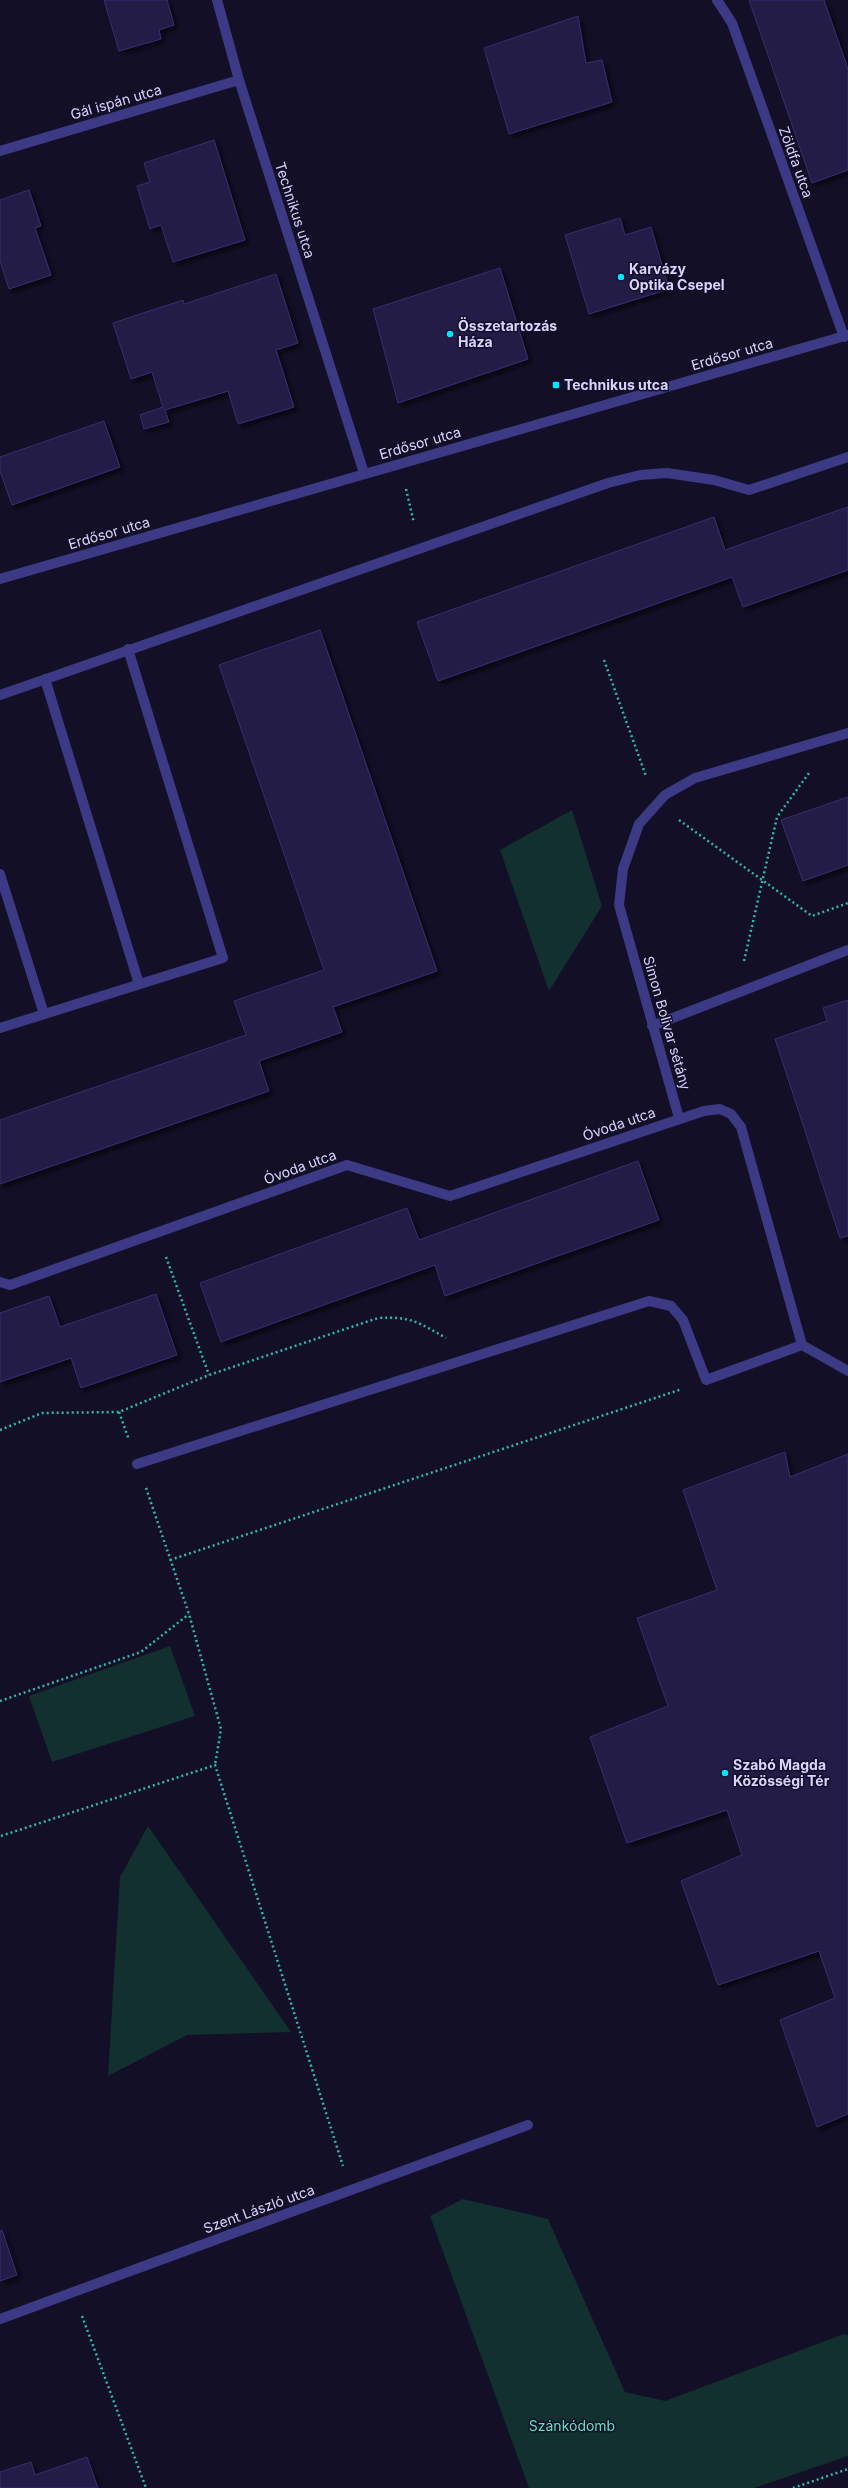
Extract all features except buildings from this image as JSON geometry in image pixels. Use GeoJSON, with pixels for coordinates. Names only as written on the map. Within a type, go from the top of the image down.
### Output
{"type":"FeatureCollection","features":[{"type":"Feature","properties":{"kind":"street","name":"Technikus utca"},"geometry":{"type":"LineString","coordinates":[[217,0],[239,80],[364,473]]}},
{"type":"Feature","properties":{"kind":"street","name":"Zöldfa utca"},"geometry":{"type":"LineString","coordinates":[[717,0],[732,23],[846,336]]}},
{"type":"Feature","properties":{"kind":"street","name":"Gál ispán utca"},"geometry":{"type":"LineString","coordinates":[[0,151],[239,80]]}},
{"type":"Feature","properties":{"kind":"street","name":"Erdősor utca"},"geometry":{"type":"LineString","coordinates":[[0,579],[364,473],[846,336]]}},
{"type":"Feature","properties":{"kind":"street"},"geometry":{"type":"LineString","coordinates":[[0,694],[608,483],[640,475],[675,474],[714,480],[749,490],[848,457]]}},
{"type":"Feature","properties":{"kind":"street"},"geometry":{"type":"LineString","coordinates":[[0,1028],[223,958],[128,649]]}},
{"type":"Feature","properties":{"kind":"street"},"geometry":{"type":"LineString","coordinates":[[45,679],[139,984]]}},
{"type":"Feature","properties":{"kind":"street","name":"Simon Bolivar sétány"},"geometry":{"type":"LineString","coordinates":[[679,1118],[619,905],[623,869],[638,824],[664,795],[695,778],[848,733]]}},
{"type":"Feature","properties":{"kind":"street"},"geometry":{"type":"LineString","coordinates":[[0,874],[44,1014]]}},
{"type":"Feature","properties":{"kind":"street"},"geometry":{"type":"LineString","coordinates":[[652,1026],[848,950]]}},
{"type":"Feature","properties":{"kind":"street"},"geometry":{"type":"LineString","coordinates":[[679,1118],[720,1109],[731,1114],[741,1128],[802,1345],[848,1371]]}},
{"type":"Feature","properties":{"kind":"street","name":"Óvoda utca"},"geometry":{"type":"LineString","coordinates":[[0,1282],[10,1285],[347,1165],[450,1196],[679,1118]]}},
{"type":"Feature","properties":{"kind":"street"},"geometry":{"type":"LineString","coordinates":[[137,1464],[648,1301],[670,1306],[683,1320],[706,1380],[802,1345]]}},
{"type":"Feature","properties":{"kind":"street","name":"Szent László utca"},"geometry":{"type":"LineString","coordinates":[[0,2319],[528,2125]]}},
{"type":"Feature","properties":{"kind":"path"},"geometry":{"type":"LineString","coordinates":[[399,463],[421,548]]}},
{"type":"Feature","properties":{"kind":"path"},"geometry":{"type":"LineString","coordinates":[[604,660],[657,804],[812,916],[848,904]]}},
{"type":"Feature","properties":{"kind":"path"},"geometry":{"type":"LineString","coordinates":[[737,993],[777,817],[836,737]]}},
{"type":"Feature","properties":{"kind":"path"},"geometry":{"type":"LineString","coordinates":[[158,1232],[208,1375]]}},
{"type":"Feature","properties":{"kind":"path"},"geometry":{"type":"LineString","coordinates":[[0,1430],[42,1413],[119,1412],[208,1375],[385,1318],[400,1317],[419,1323],[477,1356]]}},
{"type":"Feature","properties":{"kind":"path"},"geometry":{"type":"LineString","coordinates":[[170,1560],[706,1380]]}},
{"type":"Feature","properties":{"kind":"path"},"geometry":{"type":"LineString","coordinates":[[119,1412],[189,1614],[221,1729],[215,1765],[351,2191]]}},
{"type":"Feature","properties":{"kind":"path"},"geometry":{"type":"LineString","coordinates":[[0,1701],[141,1652],[189,1614]]}},
{"type":"Feature","properties":{"kind":"path"},"geometry":{"type":"LineString","coordinates":[[1,1836],[215,1765]]}},
{"type":"Feature","properties":{"kind":"path"},"geometry":{"type":"LineString","coordinates":[[76,2291],[81,2312],[146,2488]]}},
{"type":"Feature","properties":{"kind":"path"},"geometry":{"type":"LineString","coordinates":[[793,2488],[848,2469]]}},
{"type":"Feature","properties":{"kind":"green space"},"geometry":{"type":"Polygon","coordinates":[[[572,810],[602,906],[549,991],[500,850],[572,810]]]}},
{"type":"Feature","properties":{"kind":"green space"},"geometry":{"type":"Polygon","coordinates":[[[170,1646],[195,1716],[52,1762],[29,1696],[170,1646]]]}},
{"type":"Feature","properties":{"kind":"green space"},"geometry":{"type":"Polygon","coordinates":[[[148,1826],[291,2032],[187,2035],[108,2076],[120,1877],[148,1826]]]}},
{"type":"Feature","properties":{"kind":"green space","name":"Szánkódomb"},"geometry":{"type":"Polygon","coordinates":[[[463,2199],[548,2219],[625,2392],[665,2401],[844,2334],[848,2335],[848,2456],[754,2488],[529,2488],[430,2216],[463,2199]]]}},
{"type":"Feature","properties":{"kind":"place","name":"Karvázy Optika Csepel"},"geometry":{"type":"Point","coordinates":[621,277]}},
{"type":"Feature","properties":{"kind":"place","name":"Összetartozás Háza"},"geometry":{"type":"Point","coordinates":[450,334]}},
{"type":"Feature","properties":{"kind":"place","name":"Technikus utca"},"geometry":{"type":"Point","coordinates":[556,385]}},
{"type":"Feature","properties":{"kind":"place","name":"Szabó Magda Közösségi Tér"},"geometry":{"type":"Point","coordinates":[725,1773]}}]}
